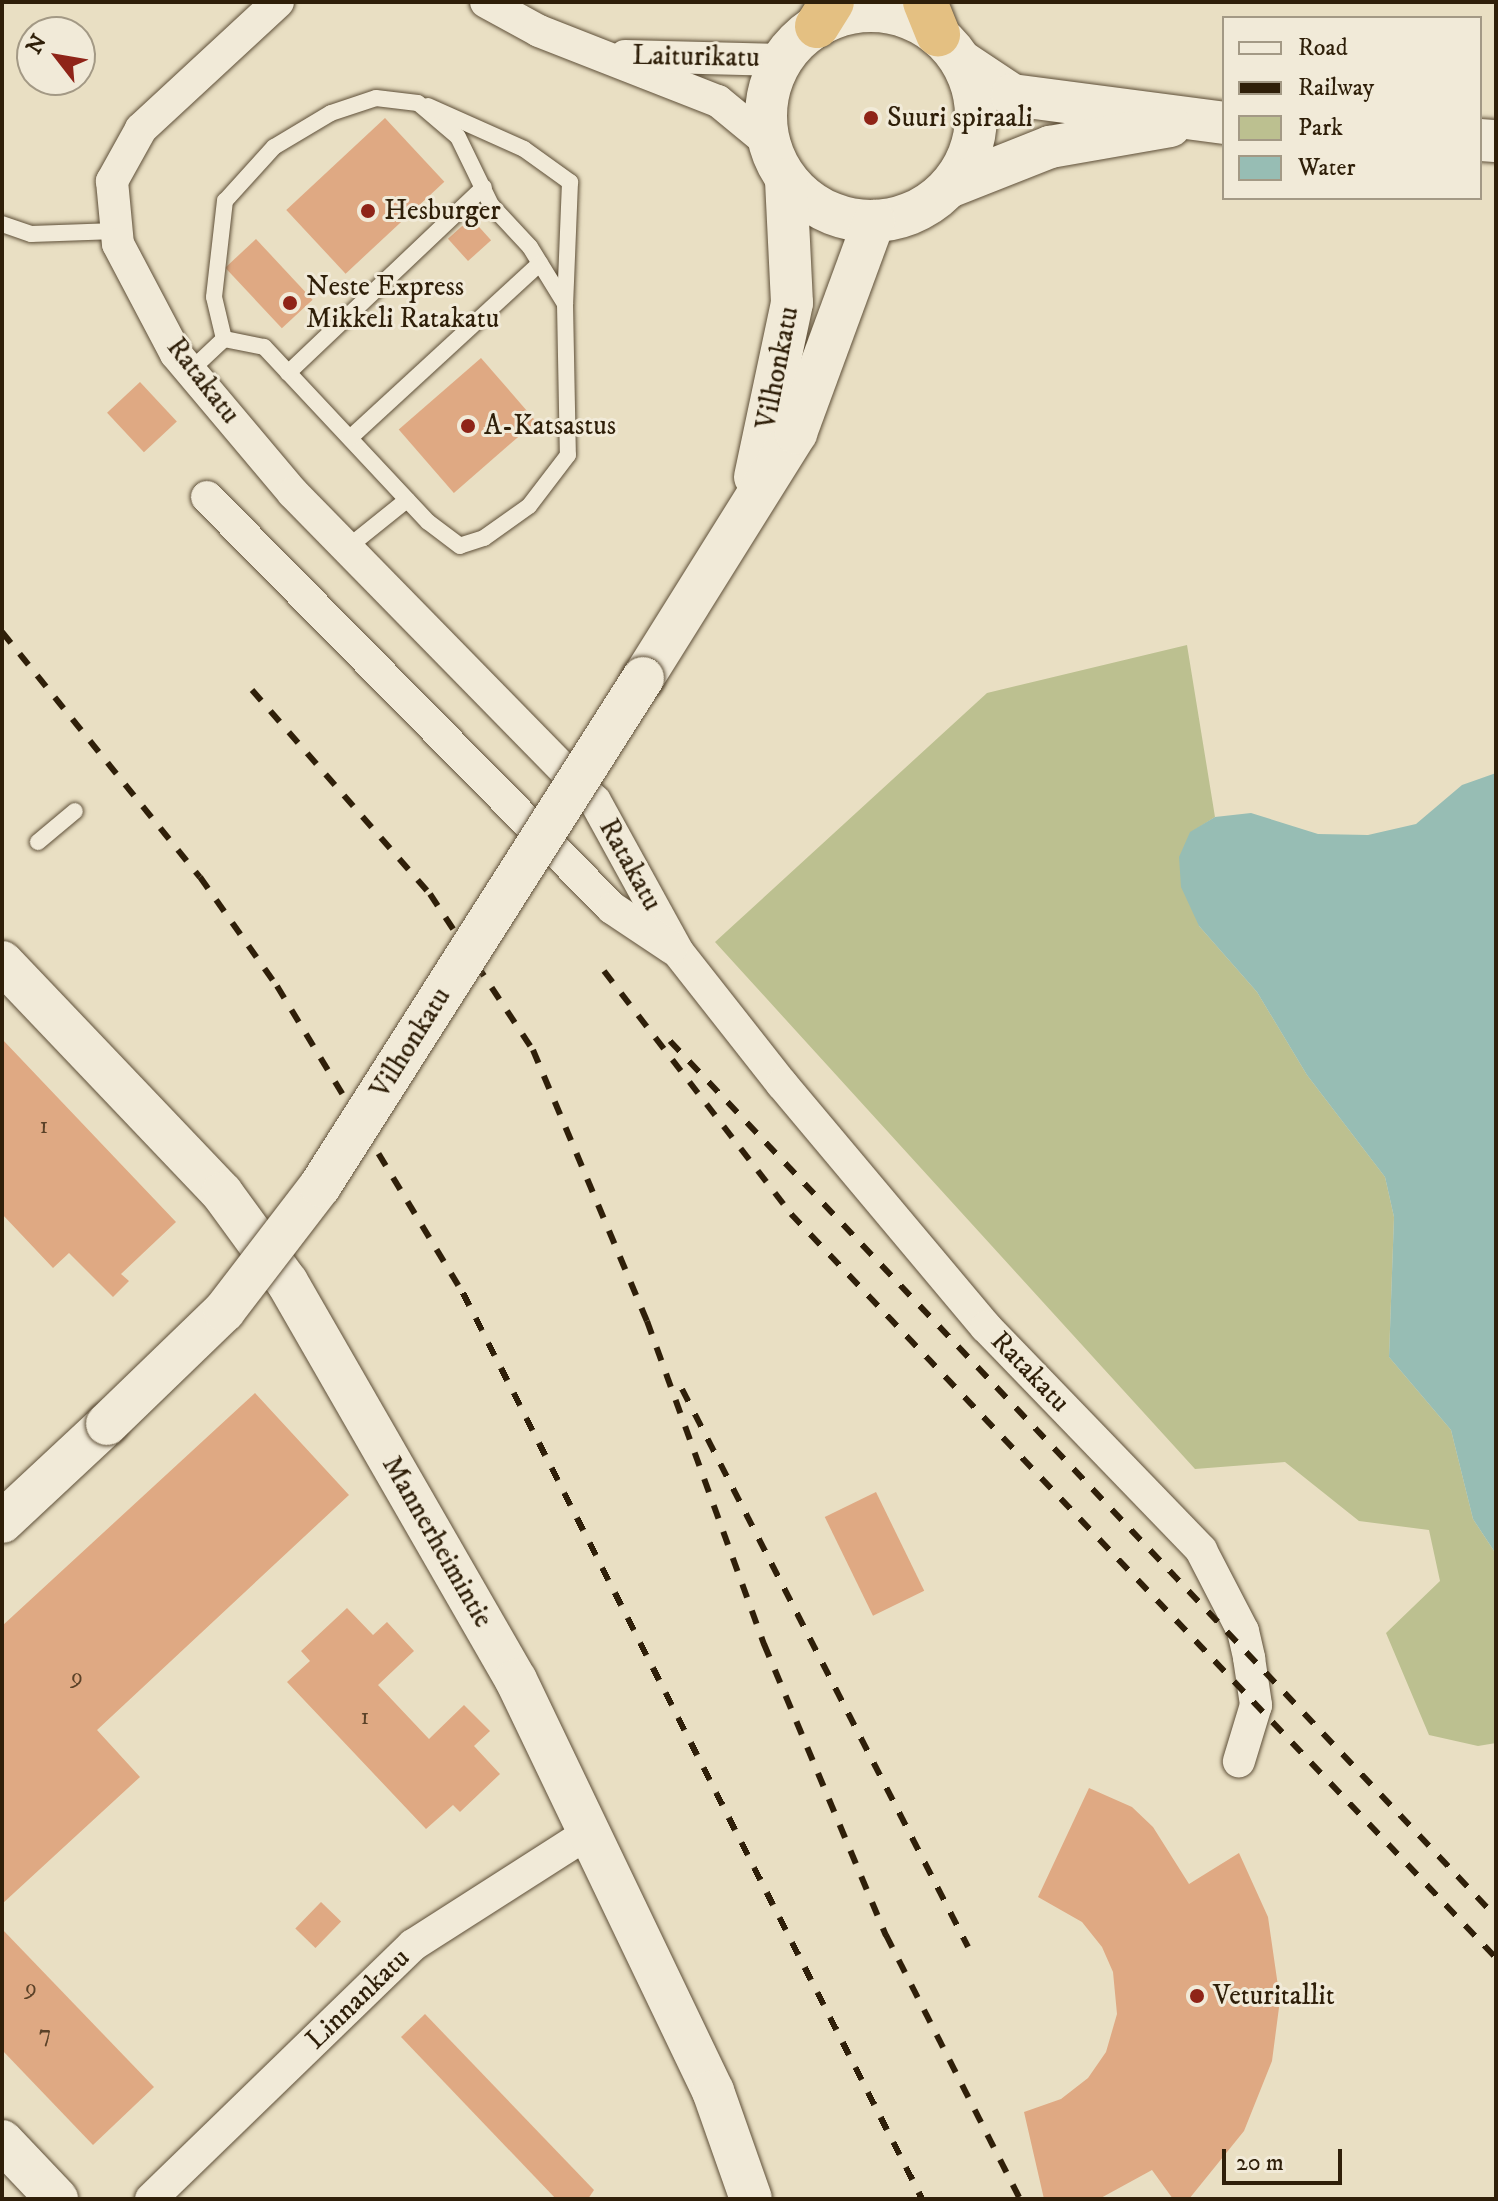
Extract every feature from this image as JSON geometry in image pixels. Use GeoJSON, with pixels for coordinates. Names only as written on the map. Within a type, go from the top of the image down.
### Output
{"type":"FeatureCollection","features":[{"type":"Feature","properties":{"kind":"street","name":"Ratakatu"},"geometry":{"type":"LineString","coordinates":[[278,2],[141,129],[112,181],[116,231],[176,354],[347,548],[595,801],[678,952],[986,1327],[1201,1550],[1243,1631],[1249,1658],[1256,1705],[1239,1761]]}},
{"type":"Feature","properties":{"kind":"street","name":"Laiturikatu"},"geometry":{"type":"LineString","coordinates":[[486,2],[539,31],[610,56],[718,101],[751,122],[778,161]]}},
{"type":"Feature","properties":{"kind":"street"},"geometry":{"type":"LineString","coordinates":[[875,11],[918,22],[941,32],[1012,95],[1209,122],[1050,147],[949,187],[918,211],[874,221],[819,208],[778,161],[767,100],[782,60],[825,14],[875,11]]}},
{"type":"Feature","properties":{"kind":"street"},"geometry":{"type":"LineString","coordinates":[[941,32],[974,93],[976,123],[965,164],[949,187]]}},
{"type":"Feature","properties":{"kind":"street","name":"Laiturikatu"},"geometry":{"type":"LineString","coordinates":[[610,56],[782,60]]}},
{"type":"Feature","properties":{"kind":"street","name":"Vilhonkatu"},"geometry":{"type":"LineString","coordinates":[[748,508],[787,351],[792,303],[778,161]]}},
{"type":"Feature","properties":{"kind":"street","name":"Vilhonkatu"},"geometry":{"type":"LineString","coordinates":[[2,1522],[224,1311],[320,1186],[796,433],[874,221]]}},
{"type":"Feature","properties":{"kind":"street"},"geometry":{"type":"LineString","coordinates":[[207,497],[612,908],[678,952]]}},
{"type":"Feature","properties":{"kind":"street","name":"Mannerheimintie"},"geometry":{"type":"LineString","coordinates":[[2,962],[222,1193],[287,1282],[516,1680],[713,2091],[751,2199]]}},
{"type":"Feature","properties":{"kind":"street","name":"Linnankatu"},"geometry":{"type":"LineString","coordinates":[[151,2199],[413,1945],[591,1831]]}},
{"type":"Feature","properties":{"kind":"street"},"geometry":{"type":"LineString","coordinates":[[2,2141],[57,2199]]}},
{"type":"Feature","properties":{"kind":"lane"},"geometry":{"type":"LineString","coordinates":[[376,98],[418,103],[524,149],[570,182],[565,304],[568,455],[529,506],[484,538],[460,546],[407,500],[264,347],[224,339],[214,297],[225,201],[274,147],[331,113],[376,98]]}},
{"type":"Feature","properties":{"kind":"lane"},"geometry":{"type":"LineString","coordinates":[[418,103],[458,137],[491,205],[540,263],[565,304]]}},
{"type":"Feature","properties":{"kind":"lane"},"geometry":{"type":"LineString","coordinates":[[288,373],[484,187]]}},
{"type":"Feature","properties":{"kind":"lane"},"geometry":{"type":"LineString","coordinates":[[2,224],[31,234],[116,231]]}},
{"type":"Feature","properties":{"kind":"lane"},"geometry":{"type":"LineString","coordinates":[[350,438],[540,263]]}},
{"type":"Feature","properties":{"kind":"lane"},"geometry":{"type":"LineString","coordinates":[[191,370],[224,339]]}},
{"type":"Feature","properties":{"kind":"lane"},"geometry":{"type":"LineString","coordinates":[[347,548],[407,500]]}},
{"type":"Feature","properties":{"kind":"lane"},"geometry":{"type":"LineString","coordinates":[[38,842],[75,811]]}},
{"type":"Feature","properties":{"kind":"green space"},"geometry":{"type":"Polygon","coordinates":[[[1187,645],[1215,817],[1190,833],[1199,926],[1257,992],[1307,1075],[1385,1177],[1394,1217],[1389,1357],[1451,1430],[1473,1519],[1496,1554],[1496,1743],[1478,1746],[1429,1735],[1386,1633],[1440,1581],[1429,1530],[1359,1521],[1285,1462],[1195,1469],[715,942],[987,693],[1187,645]]]}},
{"type":"Feature","properties":{"kind":"water"},"geometry":{"type":"Polygon","coordinates":[[[1496,773],[1496,1554],[1473,1519],[1451,1430],[1389,1357],[1394,1217],[1385,1177],[1307,1075],[1257,992],[1199,926],[1181,887],[1179,857],[1190,832],[1215,817],[1251,813],[1318,834],[1368,835],[1416,824],[1462,785],[1496,773]]]}},
{"type":"Feature","properties":{"kind":"building"},"geometry":{"type":"Polygon","coordinates":[[[385,118],[444,182],[346,274],[286,210],[385,118]]]}},
{"type":"Feature","properties":{"kind":"building"},"geometry":{"type":"Polygon","coordinates":[[[471,218],[491,240],[468,261],[448,239],[471,218]]]}},
{"type":"Feature","properties":{"kind":"building"},"geometry":{"type":"Polygon","coordinates":[[[256,239],[313,300],[282,328],[225,268],[256,239]]]}},
{"type":"Feature","properties":{"kind":"building","name":"A-Katsastus"},"geometry":{"type":"Polygon","coordinates":[[[481,358],[536,421],[454,493],[399,430],[481,358]]]}},
{"type":"Feature","properties":{"kind":"building"},"geometry":{"type":"Polygon","coordinates":[[[140,382],[177,421],[144,452],[107,413],[140,382]]]}},
{"type":"Feature","properties":{"kind":"building"},"geometry":{"type":"Polygon","coordinates":[[[2,1039],[176,1222],[121,1274],[129,1281],[113,1297],[69,1253],[53,1268],[2,1214],[2,1039]]]}},
{"type":"Feature","properties":{"kind":"building"},"geometry":{"type":"Polygon","coordinates":[[[255,1393],[349,1495],[97,1730],[140,1777],[2,1904],[2,1626],[255,1393]]]}},
{"type":"Feature","properties":{"kind":"building"},"geometry":{"type":"Polygon","coordinates":[[[876,1492],[924,1591],[873,1616],[825,1517],[876,1492]]]}},
{"type":"Feature","properties":{"kind":"building"},"geometry":{"type":"Polygon","coordinates":[[[347,1608],[373,1635],[387,1622],[414,1651],[378,1685],[429,1739],[464,1705],[490,1731],[474,1746],[500,1774],[460,1812],[453,1805],[426,1829],[287,1682],[310,1661],[301,1651],[347,1608]]]}},
{"type":"Feature","properties":{"kind":"building","name":"Veturitallit"},"geometry":{"type":"Polygon","coordinates":[[[1089,1788],[1132,1807],[1153,1827],[1189,1884],[1239,1853],[1268,1917],[1280,2000],[1272,2061],[1244,2131],[1189,2199],[1173,2199],[1152,2170],[1099,2199],[1044,2199],[1024,2112],[1061,2099],[1088,2078],[1106,2052],[1117,2014],[1113,1972],[1102,1947],[1082,1922],[1038,1897],[1089,1788]]]}},
{"type":"Feature","properties":{"kind":"building"},"geometry":{"type":"Polygon","coordinates":[[[321,1902],[341,1921],[315,1948],[295,1929],[321,1902]]]}},
{"type":"Feature","properties":{"kind":"building"},"geometry":{"type":"Polygon","coordinates":[[[2,1929],[154,2087],[93,2145],[2,2050],[2,1929]]]}},
{"type":"Feature","properties":{"kind":"building"},"geometry":{"type":"Polygon","coordinates":[[[425,2014],[594,2190],[588,2199],[556,2199],[401,2037],[425,2014]]]}},
{"type":"Feature","properties":{"kind":"railway"},"geometry":{"type":"LineString","coordinates":[[2,632],[200,877],[277,986],[463,1293],[922,2199]]}},
{"type":"Feature","properties":{"kind":"railway"},"geometry":{"type":"LineString","coordinates":[[252,690],[430,894],[533,1050],[647,1321],[764,1644],[886,1935],[1020,2199]]}},
{"type":"Feature","properties":{"kind":"railway"},"geometry":{"type":"LineString","coordinates":[[604,971],[791,1214],[1496,1958]]}},
{"type":"Feature","properties":{"kind":"railway"},"geometry":{"type":"LineString","coordinates":[[670,1041],[1496,1917]]}},
{"type":"Feature","properties":{"kind":"railway"},"geometry":{"type":"LineString","coordinates":[[682,1389],[968,1947]]}},
{"type":"Feature","properties":{"kind":"place","name":"Suuri spiraali"},"geometry":{"type":"Point","coordinates":[871,118]}},
{"type":"Feature","properties":{"kind":"place","name":"Hesburger"},"geometry":{"type":"Point","coordinates":[368,211]}},
{"type":"Feature","properties":{"kind":"place","name":"Neste Express Mikkeli Ratakatu"},"geometry":{"type":"Point","coordinates":[290,303]}},
{"type":"Feature","properties":{"kind":"place","name":"A-Katsastus"},"geometry":{"type":"Point","coordinates":[468,426]}},
{"type":"Feature","properties":{"kind":"place","name":"Veturitallit"},"geometry":{"type":"Point","coordinates":[1197,1996]}}]}
